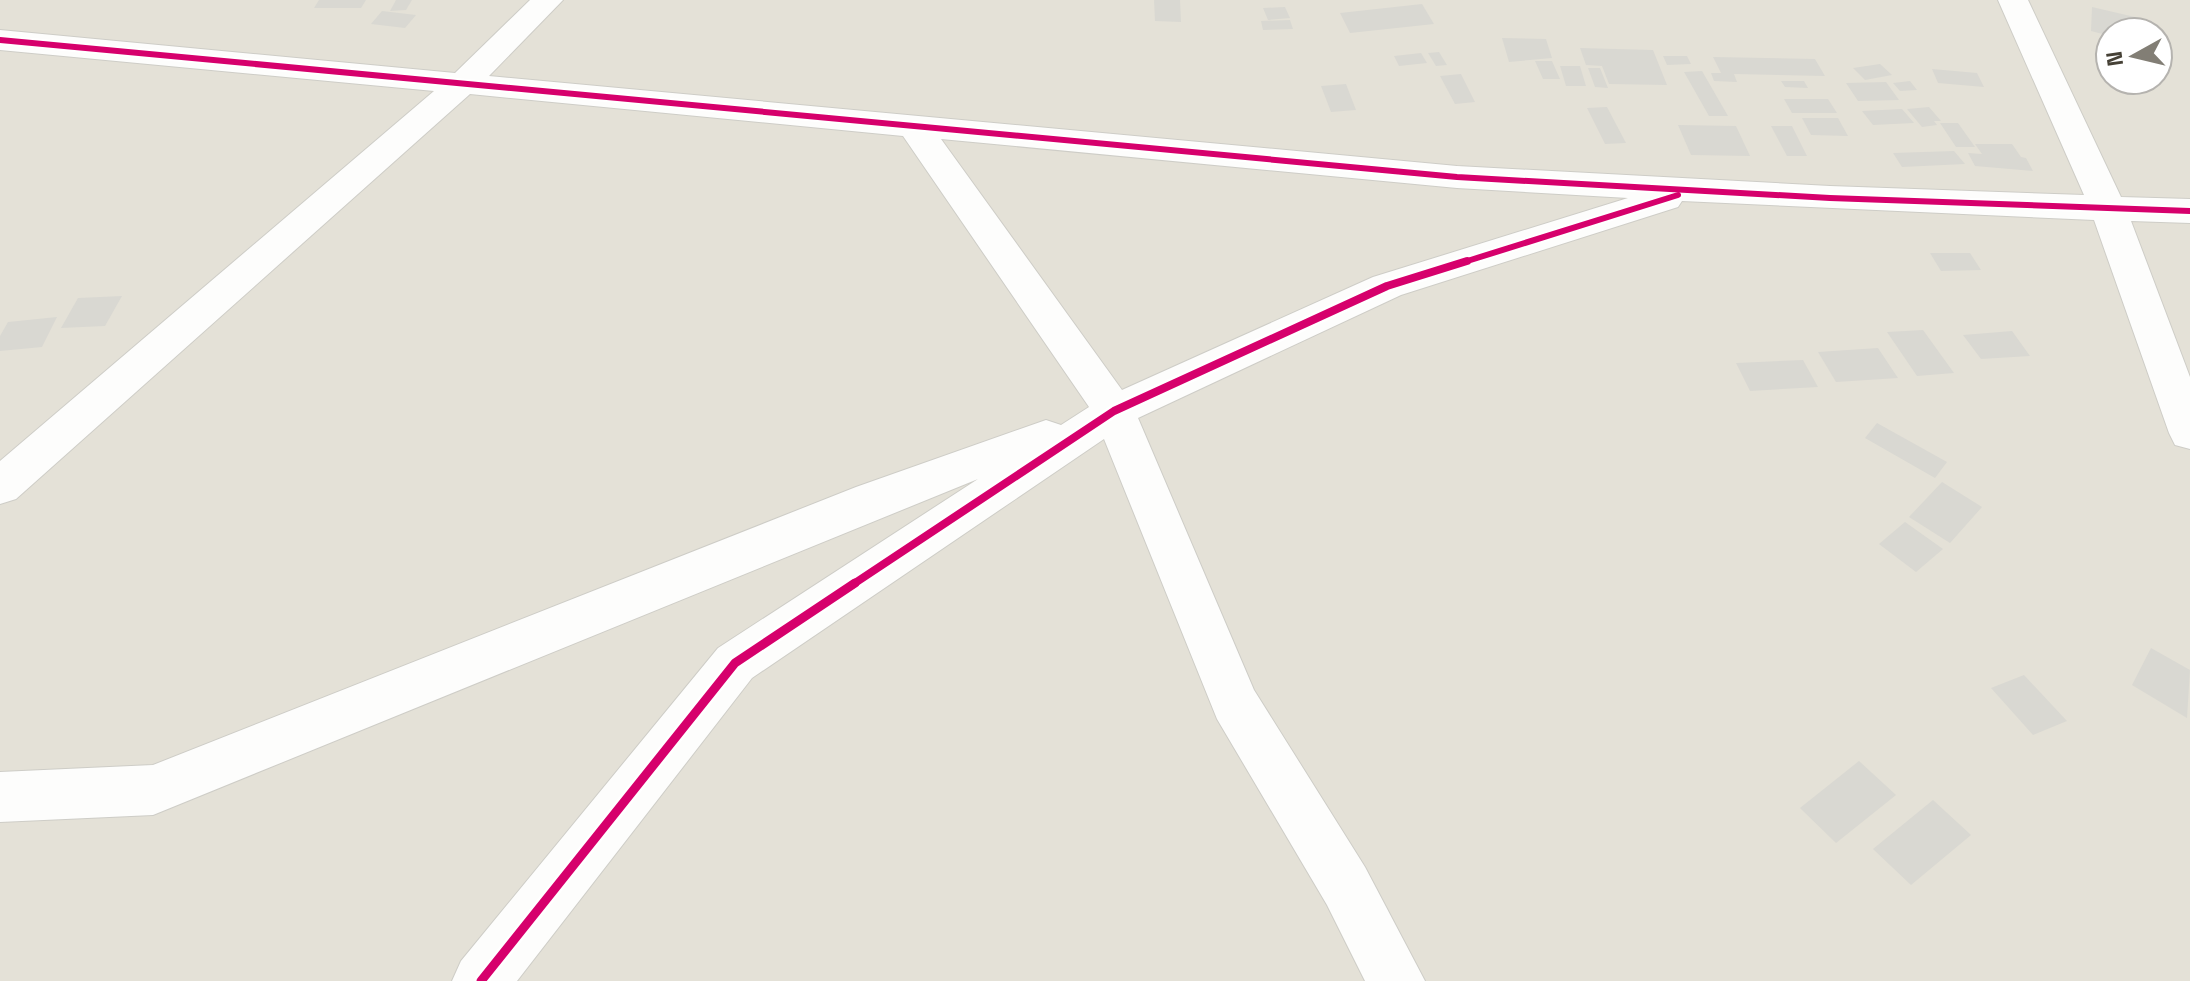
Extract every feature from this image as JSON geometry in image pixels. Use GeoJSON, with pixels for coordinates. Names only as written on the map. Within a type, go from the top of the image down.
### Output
{"type":"FeatureCollection","features":[{"type":"Feature","properties":{"kind":"street"},"geometry":{"type":"LineString","coordinates":[[0,487],[463,83],[548,0]]}},
{"type":"Feature","properties":{"kind":"street"},"geometry":{"type":"LineString","coordinates":[[2013,0],[2109,210],[2190,433]]}},
{"type":"Feature","properties":{"kind":"street"},"geometry":{"type":"LineString","coordinates":[[0,40],[1457,177],[2109,210],[2190,211]]}},
{"type":"Feature","properties":{"kind":"street"},"geometry":{"type":"LineString","coordinates":[[913,125],[1114,411],[1235,703],[1346,886],[1396,981]]}},
{"type":"Feature","properties":{"kind":"street"},"geometry":{"type":"LineString","coordinates":[[0,797],[153,790],[872,500],[1114,411],[1387,286],[1694,190]]}},
{"type":"Feature","properties":{"kind":"street"},"geometry":{"type":"LineString","coordinates":[[481,981],[735,663],[1114,411]]}},
{"type":"Feature","properties":{"kind":"shaded area"},"geometry":{"type":"Polygon","coordinates":[[[0,0],[2190,0],[2190,981],[0,981],[0,0]]]}},
{"type":"Feature","properties":{"kind":"building"},"geometry":{"type":"Polygon","coordinates":[[[319,0],[366,0],[361,8],[314,8],[319,0]]]}},
{"type":"Feature","properties":{"kind":"building"},"geometry":{"type":"Polygon","coordinates":[[[396,0],[412,0],[406,10],[390,11],[396,0]]]}},
{"type":"Feature","properties":{"kind":"building"},"geometry":{"type":"Polygon","coordinates":[[[1154,0],[1180,0],[1181,22],[1155,21],[1154,0]]]}},
{"type":"Feature","properties":{"kind":"building"},"geometry":{"type":"Polygon","coordinates":[[[1422,4],[1434,24],[1350,33],[1340,13],[1422,4]]]}},
{"type":"Feature","properties":{"kind":"building"},"geometry":{"type":"Polygon","coordinates":[[[1285,7],[1290,18],[1268,20],[1263,8],[1285,7]]]}},
{"type":"Feature","properties":{"kind":"building"},"geometry":{"type":"Polygon","coordinates":[[[2092,7],[2131,16],[2094,16],[2094,32],[2091,31],[2092,7]]]}},
{"type":"Feature","properties":{"kind":"building"},"geometry":{"type":"Polygon","coordinates":[[[382,11],[416,15],[405,28],[371,24],[382,11]]]}},
{"type":"Feature","properties":{"kind":"building"},"geometry":{"type":"Polygon","coordinates":[[[1290,20],[1293,29],[1263,30],[1261,21],[1290,20]]]}},
{"type":"Feature","properties":{"kind":"building"},"geometry":{"type":"Polygon","coordinates":[[[1502,38],[1546,39],[1552,58],[1509,62],[1502,38]]]}},
{"type":"Feature","properties":{"kind":"building"},"geometry":{"type":"Polygon","coordinates":[[[1580,48],[1653,50],[1667,85],[1609,84],[1602,66],[1586,65],[1580,48]]]}},
{"type":"Feature","properties":{"kind":"building"},"geometry":{"type":"Polygon","coordinates":[[[1439,52],[1447,65],[1436,66],[1428,53],[1439,52]]]}},
{"type":"Feature","properties":{"kind":"building"},"geometry":{"type":"Polygon","coordinates":[[[1421,53],[1427,63],[1399,66],[1394,56],[1421,53]]]}},
{"type":"Feature","properties":{"kind":"building"},"geometry":{"type":"Polygon","coordinates":[[[1663,56],[1687,56],[1691,64],[1667,65],[1663,56]]]}},
{"type":"Feature","properties":{"kind":"building"},"geometry":{"type":"Polygon","coordinates":[[[1713,57],[1815,59],[1825,76],[1734,74],[1737,82],[1714,81],[1711,73],[1721,73],[1713,57]]]}},
{"type":"Feature","properties":{"kind":"building"},"geometry":{"type":"Polygon","coordinates":[[[1535,61],[1552,61],[1560,79],[1543,79],[1535,61]]]}},
{"type":"Feature","properties":{"kind":"building"},"geometry":{"type":"Polygon","coordinates":[[[1880,64],[1892,75],[1865,80],[1853,68],[1880,64]]]}},
{"type":"Feature","properties":{"kind":"building"},"geometry":{"type":"Polygon","coordinates":[[[1560,66],[1580,66],[1586,86],[1566,86],[1560,66]]]}},
{"type":"Feature","properties":{"kind":"building"},"geometry":{"type":"Polygon","coordinates":[[[1588,68],[1600,68],[1608,88],[1595,87],[1588,68]]]}},
{"type":"Feature","properties":{"kind":"building"},"geometry":{"type":"Polygon","coordinates":[[[1932,69],[1977,73],[1984,87],[1938,83],[1932,69]]]}},
{"type":"Feature","properties":{"kind":"building"},"geometry":{"type":"Polygon","coordinates":[[[1702,71],[1728,116],[1709,116],[1684,72],[1702,71]]]}},
{"type":"Feature","properties":{"kind":"building"},"geometry":{"type":"Polygon","coordinates":[[[1461,74],[1475,102],[1455,104],[1440,76],[1461,74]]]}},
{"type":"Feature","properties":{"kind":"building"},"geometry":{"type":"Polygon","coordinates":[[[1781,81],[1804,81],[1808,88],[1785,87],[1781,81]]]}},
{"type":"Feature","properties":{"kind":"building"},"geometry":{"type":"Polygon","coordinates":[[[1910,81],[1917,90],[1900,91],[1893,83],[1910,81]]]}},
{"type":"Feature","properties":{"kind":"building"},"geometry":{"type":"Polygon","coordinates":[[[1886,82],[1899,100],[1858,101],[1846,83],[1886,82]]]}},
{"type":"Feature","properties":{"kind":"building"},"geometry":{"type":"Polygon","coordinates":[[[1346,84],[1356,110],[1331,112],[1321,86],[1346,84]]]}},
{"type":"Feature","properties":{"kind":"building"},"geometry":{"type":"Polygon","coordinates":[[[1784,99],[1828,99],[1837,113],[1792,113],[1784,99]]]}},
{"type":"Feature","properties":{"kind":"building"},"geometry":{"type":"Polygon","coordinates":[[[1607,107],[1626,143],[1605,144],[1587,108],[1607,107]]]}},
{"type":"Feature","properties":{"kind":"building"},"geometry":{"type":"Polygon","coordinates":[[[1929,107],[1941,121],[1934,121],[1937,125],[1922,127],[1907,109],[1929,107]]]}},
{"type":"Feature","properties":{"kind":"building"},"geometry":{"type":"Polygon","coordinates":[[[1902,109],[1914,123],[1873,125],[1862,111],[1902,109]]]}},
{"type":"Feature","properties":{"kind":"building"},"geometry":{"type":"Polygon","coordinates":[[[1802,118],[1838,118],[1848,136],[1811,135],[1802,118]]]}},
{"type":"Feature","properties":{"kind":"building"},"geometry":{"type":"Polygon","coordinates":[[[1940,123],[1958,123],[1975,147],[1956,147],[1940,123]]]}},
{"type":"Feature","properties":{"kind":"building"},"geometry":{"type":"Polygon","coordinates":[[[1678,125],[1736,126],[1750,156],[1691,155],[1678,125]]]}},
{"type":"Feature","properties":{"kind":"building"},"geometry":{"type":"Polygon","coordinates":[[[1771,126],[1792,126],[1807,156],[1787,156],[1771,126]]]}},
{"type":"Feature","properties":{"kind":"building"},"geometry":{"type":"Polygon","coordinates":[[[1975,144],[2012,144],[2021,157],[2026,158],[2033,171],[1975,166],[1968,153],[1982,154],[1975,144]]]}},
{"type":"Feature","properties":{"kind":"building"},"geometry":{"type":"Polygon","coordinates":[[[1954,151],[1965,164],[1902,167],[1893,153],[1954,151]]]}},
{"type":"Feature","properties":{"kind":"building"},"geometry":{"type":"Polygon","coordinates":[[[1930,253],[1970,253],[1981,270],[1941,271],[1930,253]]]}},
{"type":"Feature","properties":{"kind":"building"},"geometry":{"type":"Polygon","coordinates":[[[122,296],[105,326],[61,328],[78,298],[122,296]]]}},
{"type":"Feature","properties":{"kind":"building"},"geometry":{"type":"Polygon","coordinates":[[[57,317],[42,347],[0,351],[0,336],[8,322],[57,317]]]}},
{"type":"Feature","properties":{"kind":"building"},"geometry":{"type":"Polygon","coordinates":[[[1923,330],[1954,373],[1917,376],[1887,332],[1923,330]]]}},
{"type":"Feature","properties":{"kind":"building"},"geometry":{"type":"Polygon","coordinates":[[[2012,331],[2030,356],[1981,359],[1963,335],[2012,331]]]}},
{"type":"Feature","properties":{"kind":"building"},"geometry":{"type":"Polygon","coordinates":[[[1878,348],[1898,378],[1836,382],[1818,352],[1878,348]]]}},
{"type":"Feature","properties":{"kind":"building"},"geometry":{"type":"Polygon","coordinates":[[[1803,360],[1818,387],[1750,391],[1736,363],[1803,360]]]}},
{"type":"Feature","properties":{"kind":"building"},"geometry":{"type":"Polygon","coordinates":[[[1877,423],[1947,462],[1935,478],[1865,438],[1877,423]]]}},
{"type":"Feature","properties":{"kind":"building"},"geometry":{"type":"Polygon","coordinates":[[[1942,482],[1982,507],[1950,543],[1909,517],[1942,482]]]}},
{"type":"Feature","properties":{"kind":"building"},"geometry":{"type":"Polygon","coordinates":[[[1905,522],[1943,549],[1916,572],[1879,544],[1905,522]]]}},
{"type":"Feature","properties":{"kind":"building"},"geometry":{"type":"Polygon","coordinates":[[[2151,648],[2190,670],[2187,718],[2132,685],[2151,648]]]}},
{"type":"Feature","properties":{"kind":"building"},"geometry":{"type":"Polygon","coordinates":[[[2024,675],[2067,721],[2033,735],[1991,688],[2024,675]]]}},
{"type":"Feature","properties":{"kind":"building"},"geometry":{"type":"Polygon","coordinates":[[[1859,761],[1896,795],[1836,843],[1800,808],[1859,761]]]}},
{"type":"Feature","properties":{"kind":"building"},"geometry":{"type":"Polygon","coordinates":[[[1933,800],[1971,835],[1911,885],[1873,849],[1933,800]]]}},
{"type":"Feature","properties":{"kind":"cycle path"},"geometry":{"type":"LineString","coordinates":[[0,40],[1457,177],[1830,198],[2190,211]]}},
{"type":"Feature","properties":{"kind":"cycle path"},"geometry":{"type":"LineString","coordinates":[[481,981],[735,663],[1114,411],[1387,286],[1678,195]]}}]}
